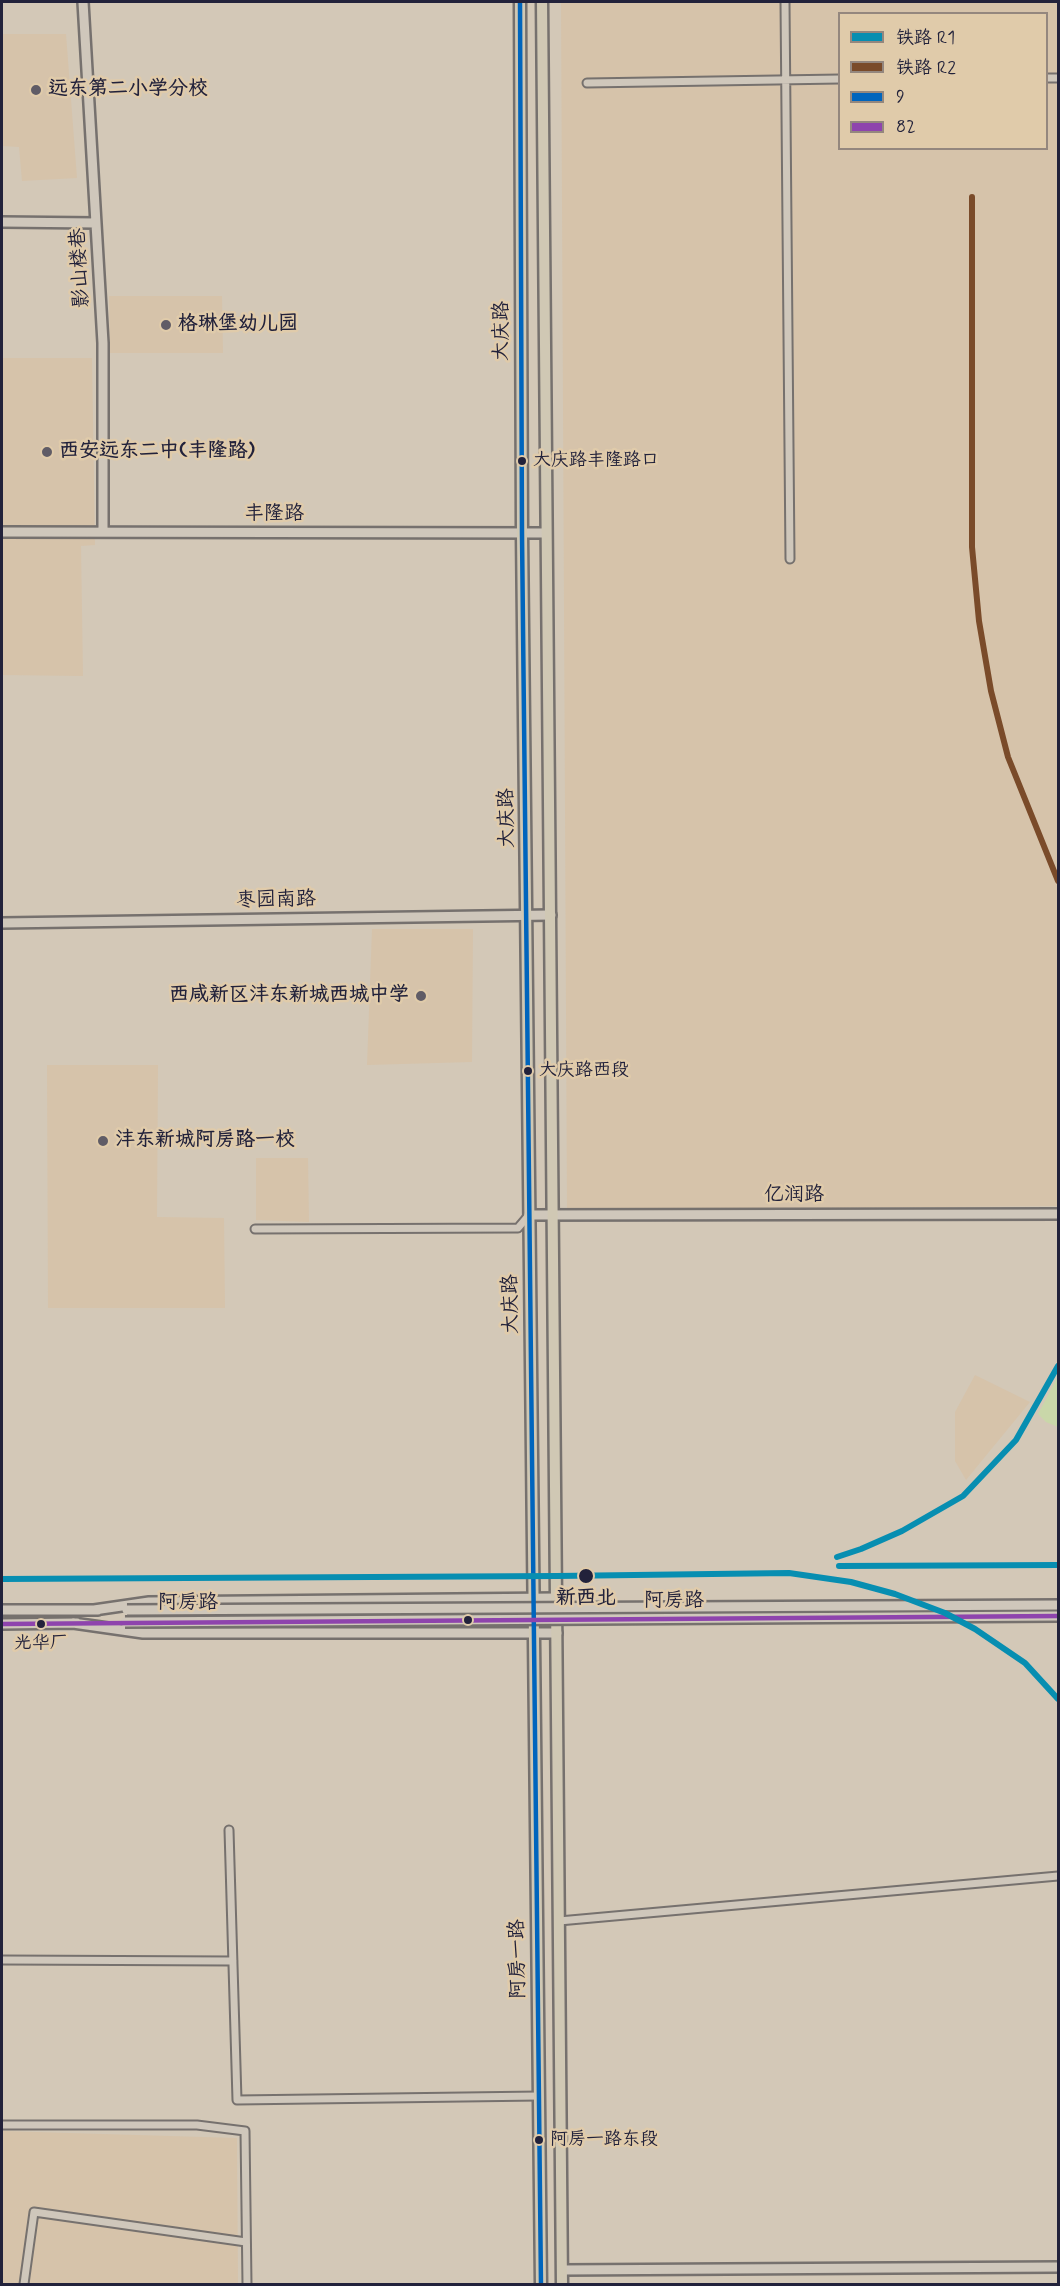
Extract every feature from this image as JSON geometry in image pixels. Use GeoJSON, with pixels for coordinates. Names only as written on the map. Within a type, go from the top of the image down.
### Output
{"type":"FeatureCollection","features":[{"type":"Feature","properties":{"kind":"main road","name":"影山楼巷"},"geometry":{"type":"LineString","coordinates":[[83,2],[103,343],[104,532]]}},
{"type":"Feature","properties":{"kind":"main road","name":"大庆路"},"geometry":{"type":"LineString","coordinates":[[520,2],[522,534],[534,1633]]}},
{"type":"Feature","properties":{"kind":"main road","name":"大庆路"},"geometry":{"type":"LineString","coordinates":[[542,2],[557,1633]]}},
{"type":"Feature","properties":{"kind":"main road"},"geometry":{"type":"LineString","coordinates":[[2,222],[96,223]]}},
{"type":"Feature","properties":{"kind":"main road","name":"丰隆路"},"geometry":{"type":"LineString","coordinates":[[2,532],[546,533]]}},
{"type":"Feature","properties":{"kind":"main road","name":"枣园南路"},"geometry":{"type":"LineString","coordinates":[[2,923],[551,915]]}},
{"type":"Feature","properties":{"kind":"main road","name":"亿润路"},"geometry":{"type":"LineString","coordinates":[[529,1215],[1059,1214]]}},
{"type":"Feature","properties":{"kind":"main road","name":"阿房路"},"geometry":{"type":"LineString","coordinates":[[94,1610],[149,1602],[557,1598]]}},
{"type":"Feature","properties":{"kind":"main road","name":"阿房路"},"geometry":{"type":"LineString","coordinates":[[2,1610],[1059,1605]]}},
{"type":"Feature","properties":{"kind":"main road","name":"阿房路"},"geometry":{"type":"LineString","coordinates":[[2,1624],[1059,1616]]}},
{"type":"Feature","properties":{"kind":"main road","name":"阿房路"},"geometry":{"type":"LineString","coordinates":[[73,1623],[143,1633],[557,1633]]}},
{"type":"Feature","properties":{"kind":"main road","name":"阿房一路"},"geometry":{"type":"LineString","coordinates":[[534,1633],[541,2284]]}},
{"type":"Feature","properties":{"kind":"main road","name":"阿房一路"},"geometry":{"type":"LineString","coordinates":[[557,1633],[562,2284]]}},
{"type":"Feature","properties":{"kind":"main road"},"geometry":{"type":"LineString","coordinates":[[538,2011],[560,2010]]}},
{"type":"Feature","properties":{"kind":"main road"},"geometry":{"type":"LineString","coordinates":[[538,2048],[560,2047]]}},
{"type":"Feature","properties":{"kind":"main road"},"geometry":{"type":"LineString","coordinates":[[562,2270],[1059,2267]]}},
{"type":"Feature","properties":{"kind":"street"},"geometry":{"type":"LineString","coordinates":[[785,2],[790,559]]}},
{"type":"Feature","properties":{"kind":"street"},"geometry":{"type":"LineString","coordinates":[[587,83],[838,79]]}},
{"type":"Feature","properties":{"kind":"street"},"geometry":{"type":"LineString","coordinates":[[255,1229],[518,1228],[529,1215]]}},
{"type":"Feature","properties":{"kind":"street"},"geometry":{"type":"LineString","coordinates":[[229,1830],[237,2100],[539,2096]]}},
{"type":"Feature","properties":{"kind":"street"},"geometry":{"type":"LineString","coordinates":[[560,1921],[1059,1876]]}},
{"type":"Feature","properties":{"kind":"street"},"geometry":{"type":"LineString","coordinates":[[2,1960],[233,1961]]}},
{"type":"Feature","properties":{"kind":"street"},"geometry":{"type":"LineString","coordinates":[[2,2125],[197,2125],[245,2131],[247,2284]]}},
{"type":"Feature","properties":{"kind":"street"},"geometry":{"type":"LineString","coordinates":[[24,2284],[34,2212],[246,2242]]}},
{"type":"Feature","properties":{"kind":"shaded area"},"geometry":{"type":"Polygon","coordinates":[[[561,2],[1058,2],[1058,1206],[567,1210],[561,2]]]}},
{"type":"Feature","properties":{"kind":"shaded area","name":"远东第二小学分校"},"geometry":{"type":"Polygon","coordinates":[[[2,34],[66,34],[77,178],[22,181],[19,147],[2,146],[2,34]]]}},
{"type":"Feature","properties":{"kind":"shaded area","name":"格琳堡幼儿园"},"geometry":{"type":"Polygon","coordinates":[[[109,296],[222,296],[223,353],[110,353],[109,296]]]}},
{"type":"Feature","properties":{"kind":"shaded area","name":"西安远东二中(丰隆路)"},"geometry":{"type":"Polygon","coordinates":[[[2,358],[92,358],[95,545],[81,546],[83,676],[2,675],[2,358]]]}},
{"type":"Feature","properties":{"kind":"shaded area","name":"西咸新区沣东新城西城中学"},"geometry":{"type":"Polygon","coordinates":[[[372,929],[473,929],[472,1062],[367,1065],[372,929]]]}},
{"type":"Feature","properties":{"kind":"shaded area","name":"沣东新城阿房路一校"},"geometry":{"type":"Polygon","coordinates":[[[47,1065],[158,1065],[157,1217],[224,1218],[225,1308],[48,1308],[47,1065]]]}},
{"type":"Feature","properties":{"kind":"shaded area"},"geometry":{"type":"Polygon","coordinates":[[[256,1158],[308,1158],[309,1222],[256,1220],[256,1158]]]}},
{"type":"Feature","properties":{"kind":"shaded area"},"geometry":{"type":"Polygon","coordinates":[[[975,1375],[1030,1402],[966,1480],[955,1461],[955,1412],[975,1375]]]}},
{"type":"Feature","properties":{"kind":"shaded area"},"geometry":{"type":"Polygon","coordinates":[[[2,2131],[237,2138],[238,2284],[2,2284],[2,2131]]]}},
{"type":"Feature","properties":{"kind":"green space"},"geometry":{"type":"Polygon","coordinates":[[[1058,1376],[1058,1427],[1046,1422],[1038,1414],[1058,1376]]]}},
{"type":"Feature","properties":{"kind":"rail line","name":"R2"},"geometry":{"type":"LineString","coordinates":[[972,197],[972,547],[979,621],[991,691],[1008,757],[1058,881]]}},
{"type":"Feature","properties":{"kind":"rail line","name":"R1"},"geometry":{"type":"LineString","coordinates":[[837,1557],[902,1531],[963,1496],[1016,1440],[1058,1366]]}},
{"type":"Feature","properties":{"kind":"rail line","name":"R1"},"geometry":{"type":"LineString","coordinates":[[839,1566],[1058,1565]]}},
{"type":"Feature","properties":{"kind":"rail line","name":"R1"},"geometry":{"type":"LineString","coordinates":[[2,1579],[789,1573],[851,1582],[895,1594],[945,1613],[975,1629],[1025,1663],[1058,1699]]}},
{"type":"Feature","properties":{"kind":"transit line","name":"9"},"geometry":{"type":"LineString","coordinates":[[520,2],[522,534],[541,2284]]}},
{"type":"Feature","properties":{"kind":"transit line","name":"82"},"geometry":{"type":"LineString","coordinates":[[2,1624],[1058,1616]]}},
{"type":"Feature","properties":{"kind":"place","name":"远东第二小学分校"},"geometry":{"type":"Point","coordinates":[36,90]}},
{"type":"Feature","properties":{"kind":"place","name":"格琳堡幼儿园"},"geometry":{"type":"Point","coordinates":[166,325]}},
{"type":"Feature","properties":{"kind":"place","name":"西安远东二中(丰隆路)"},"geometry":{"type":"Point","coordinates":[47,452]}},
{"type":"Feature","properties":{"kind":"place","name":"大庆路丰隆路口"},"geometry":{"type":"Point","coordinates":[522,461]}},
{"type":"Feature","properties":{"kind":"place","name":"西咸新区沣东新城西城中学"},"geometry":{"type":"Point","coordinates":[421,996]}},
{"type":"Feature","properties":{"kind":"place","name":"大庆路西段"},"geometry":{"type":"Point","coordinates":[528,1071]}},
{"type":"Feature","properties":{"kind":"place","name":"沣东新城阿房路一校"},"geometry":{"type":"Point","coordinates":[103,1141]}},
{"type":"Feature","properties":{"kind":"place","name":"新西北"},"geometry":{"type":"Point","coordinates":[586,1576]}},
{"type":"Feature","properties":{"kind":"place","name":"光华厂"},"geometry":{"type":"Point","coordinates":[41,1624]}},
{"type":"Feature","properties":{"kind":"place","name":"阿房一路东段"},"geometry":{"type":"Point","coordinates":[539,2140]}}]}
